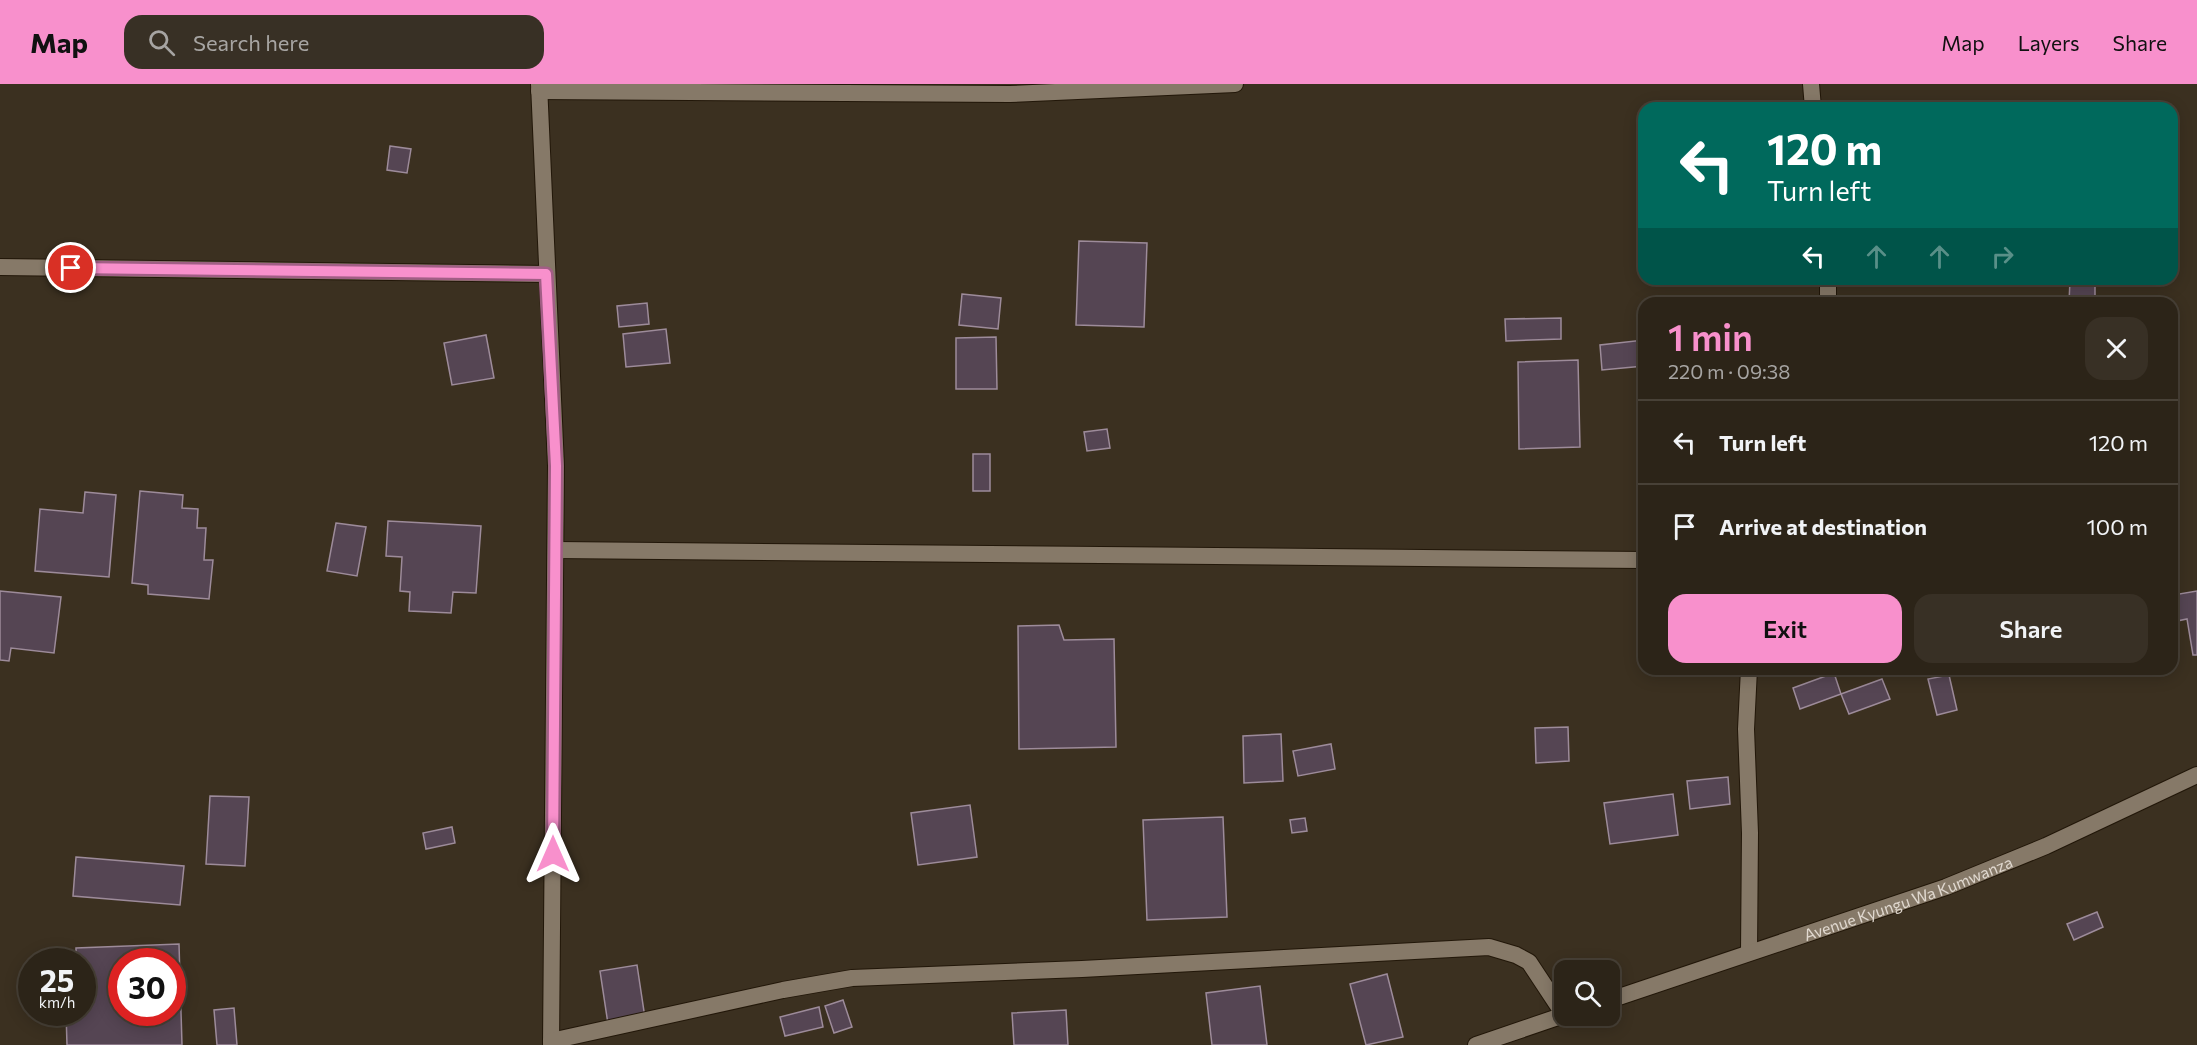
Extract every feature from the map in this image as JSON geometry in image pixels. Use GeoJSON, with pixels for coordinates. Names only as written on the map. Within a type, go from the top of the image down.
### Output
{"type":"FeatureCollection","features":[{"type":"Feature","properties":{"kind":"street"},"geometry":{"type":"LineString","coordinates":[[1235,84],[1131,86],[1010,94],[539,87],[556,466],[551,1043],[783,990],[852,978],[1082,969],[1489,947],[1516,955],[1529,962],[1554,1000]]}},
{"type":"Feature","properties":{"kind":"street"},"geometry":{"type":"LineString","coordinates":[[1811,84],[1812,102]]}},
{"type":"Feature","properties":{"kind":"street"},"geometry":{"type":"LineString","coordinates":[[0,267],[546,274]]}},
{"type":"Feature","properties":{"kind":"street"},"geometry":{"type":"LineString","coordinates":[[556,550],[1638,560]]}},
{"type":"Feature","properties":{"kind":"street"},"geometry":{"type":"LineString","coordinates":[[1749,675],[1746,729],[1750,833],[1749,952]]}},
{"type":"Feature","properties":{"kind":"street","name":"Avenue Kyungu Wa Kumwanza"},"geometry":{"type":"LineString","coordinates":[[1620,997],[1946,887],[2046,846],[2197,776]]}},
{"type":"Feature","properties":{"kind":"street"},"geometry":{"type":"LineString","coordinates":[[1476,1045],[1554,1018]]}},
{"type":"Feature","properties":{"kind":"building"},"geometry":{"type":"Polygon","coordinates":[[[390,146],[411,149],[407,173],[387,170],[390,146]]]}},
{"type":"Feature","properties":{"kind":"building"},"geometry":{"type":"Polygon","coordinates":[[[1079,241],[1147,243],[1144,327],[1076,325],[1079,241]]]}},
{"type":"Feature","properties":{"kind":"building"},"geometry":{"type":"Polygon","coordinates":[[[2070,285],[2095,285],[2095,297],[2069,297],[2070,285]]]}},
{"type":"Feature","properties":{"kind":"building"},"geometry":{"type":"Polygon","coordinates":[[[962,294],[1001,298],[998,329],[959,325],[962,294]]]}},
{"type":"Feature","properties":{"kind":"building"},"geometry":{"type":"Polygon","coordinates":[[[647,303],[649,324],[619,327],[617,306],[647,303]]]}},
{"type":"Feature","properties":{"kind":"building"},"geometry":{"type":"Polygon","coordinates":[[[1561,318],[1561,339],[1506,341],[1505,319],[1561,318]]]}},
{"type":"Feature","properties":{"kind":"building"},"geometry":{"type":"Polygon","coordinates":[[[666,329],[670,363],[626,367],[623,334],[666,329]]]}},
{"type":"Feature","properties":{"kind":"building"},"geometry":{"type":"Polygon","coordinates":[[[486,335],[494,378],[452,385],[444,343],[486,335]]]}},
{"type":"Feature","properties":{"kind":"building"},"geometry":{"type":"Polygon","coordinates":[[[996,337],[997,389],[956,389],[956,338],[996,337]]]}},
{"type":"Feature","properties":{"kind":"building"},"geometry":{"type":"Polygon","coordinates":[[[1638,341],[1638,367],[1602,370],[1600,345],[1638,341]]]}},
{"type":"Feature","properties":{"kind":"building"},"geometry":{"type":"Polygon","coordinates":[[[1578,360],[1580,447],[1519,449],[1518,362],[1578,360]]]}},
{"type":"Feature","properties":{"kind":"building"},"geometry":{"type":"Polygon","coordinates":[[[1107,429],[1110,448],[1087,451],[1084,432],[1107,429]]]}},
{"type":"Feature","properties":{"kind":"building"},"geometry":{"type":"Polygon","coordinates":[[[973,454],[990,454],[990,491],[973,491],[973,454]]]}},
{"type":"Feature","properties":{"kind":"building"},"geometry":{"type":"Polygon","coordinates":[[[140,491],[183,495],[182,508],[198,509],[197,528],[206,528],[204,560],[213,560],[209,599],[148,594],[148,585],[132,583],[140,491]]]}},
{"type":"Feature","properties":{"kind":"building"},"geometry":{"type":"Polygon","coordinates":[[[85,492],[116,495],[109,577],[35,571],[40,509],[83,513],[85,492]]]}},
{"type":"Feature","properties":{"kind":"building"},"geometry":{"type":"Polygon","coordinates":[[[388,521],[481,526],[476,593],[453,592],[451,613],[409,611],[410,592],[400,591],[402,557],[386,556],[388,521]]]}},
{"type":"Feature","properties":{"kind":"building"},"geometry":{"type":"Polygon","coordinates":[[[336,523],[366,527],[357,576],[327,571],[336,523]]]}},
{"type":"Feature","properties":{"kind":"building"},"geometry":{"type":"Polygon","coordinates":[[[0,591],[61,597],[54,653],[11,648],[9,661],[0,660],[0,591]]]}},
{"type":"Feature","properties":{"kind":"building"},"geometry":{"type":"Polygon","coordinates":[[[2197,591],[2197,655],[2193,655],[2187,619],[2178,621],[2178,594],[2197,591]]]}},
{"type":"Feature","properties":{"kind":"building"},"geometry":{"type":"Polygon","coordinates":[[[1059,625],[1064,640],[1114,639],[1116,747],[1019,749],[1018,626],[1059,625]]]}},
{"type":"Feature","properties":{"kind":"building"},"geometry":{"type":"Polygon","coordinates":[[[1829,675],[1835,675],[1841,694],[1800,709],[1793,688],[1829,675]]]}},
{"type":"Feature","properties":{"kind":"building"},"geometry":{"type":"Polygon","coordinates":[[[1949,675],[1957,710],[1937,715],[1928,679],[1949,675]]]}},
{"type":"Feature","properties":{"kind":"building"},"geometry":{"type":"Polygon","coordinates":[[[1882,679],[1890,699],[1849,714],[1841,694],[1882,679]]]}},
{"type":"Feature","properties":{"kind":"building"},"geometry":{"type":"Polygon","coordinates":[[[1568,727],[1569,761],[1536,763],[1535,728],[1568,727]]]}},
{"type":"Feature","properties":{"kind":"building"},"geometry":{"type":"Polygon","coordinates":[[[1281,734],[1283,781],[1244,783],[1243,736],[1281,734]]]}},
{"type":"Feature","properties":{"kind":"building"},"geometry":{"type":"Polygon","coordinates":[[[1331,744],[1335,769],[1298,776],[1293,751],[1331,744]]]}},
{"type":"Feature","properties":{"kind":"building"},"geometry":{"type":"Polygon","coordinates":[[[1728,777],[1730,804],[1690,809],[1687,781],[1728,777]]]}},
{"type":"Feature","properties":{"kind":"building"},"geometry":{"type":"Polygon","coordinates":[[[1673,794],[1678,835],[1610,844],[1604,803],[1673,794]]]}},
{"type":"Feature","properties":{"kind":"building"},"geometry":{"type":"Polygon","coordinates":[[[210,796],[249,797],[245,866],[206,864],[210,796]]]}},
{"type":"Feature","properties":{"kind":"building"},"geometry":{"type":"Polygon","coordinates":[[[970,805],[977,857],[918,865],[911,813],[970,805]]]}},
{"type":"Feature","properties":{"kind":"building"},"geometry":{"type":"Polygon","coordinates":[[[1223,817],[1227,917],[1147,920],[1143,820],[1223,817]]]}},
{"type":"Feature","properties":{"kind":"building"},"geometry":{"type":"Polygon","coordinates":[[[1305,818],[1307,831],[1292,833],[1290,820],[1305,818]]]}},
{"type":"Feature","properties":{"kind":"building"},"geometry":{"type":"Polygon","coordinates":[[[452,827],[455,843],[426,849],[423,833],[452,827]]]}},
{"type":"Feature","properties":{"kind":"building"},"geometry":{"type":"Polygon","coordinates":[[[76,857],[184,866],[180,905],[73,896],[76,857]]]}},
{"type":"Feature","properties":{"kind":"building"},"geometry":{"type":"Polygon","coordinates":[[[2097,912],[2103,927],[2074,940],[2067,924],[2097,912]]]}},
{"type":"Feature","properties":{"kind":"building"},"geometry":{"type":"Polygon","coordinates":[[[179,944],[179,948],[108,948],[108,1026],[181,1026],[182,1045],[67,1045],[66,1026],[96,1026],[96,948],[76,948],[179,944]]]}},
{"type":"Feature","properties":{"kind":"building"},"geometry":{"type":"Polygon","coordinates":[[[637,965],[645,1018],[608,1024],[600,971],[637,965]]]}},
{"type":"Feature","properties":{"kind":"building"},"geometry":{"type":"Polygon","coordinates":[[[1387,974],[1403,1037],[1366,1045],[1350,984],[1387,974]]]}},
{"type":"Feature","properties":{"kind":"building"},"geometry":{"type":"Polygon","coordinates":[[[1260,986],[1267,1045],[1212,1045],[1206,993],[1260,986]]]}},
{"type":"Feature","properties":{"kind":"building"},"geometry":{"type":"Polygon","coordinates":[[[843,1000],[852,1027],[834,1033],[825,1006],[843,1000]]]}},
{"type":"Feature","properties":{"kind":"building"},"geometry":{"type":"Polygon","coordinates":[[[819,1007],[823,1027],[785,1036],[780,1017],[819,1007]]]}},
{"type":"Feature","properties":{"kind":"building"},"geometry":{"type":"Polygon","coordinates":[[[234,1008],[237,1045],[217,1045],[214,1010],[234,1008]]]}},
{"type":"Feature","properties":{"kind":"building"},"geometry":{"type":"Polygon","coordinates":[[[1066,1010],[1068,1045],[1014,1045],[1012,1013],[1066,1010]]]}},
{"type":"Feature","properties":{"kind":"route"},"geometry":{"type":"LineString","coordinates":[[71,268],[546,274],[556,466],[553,854]]}}]}
